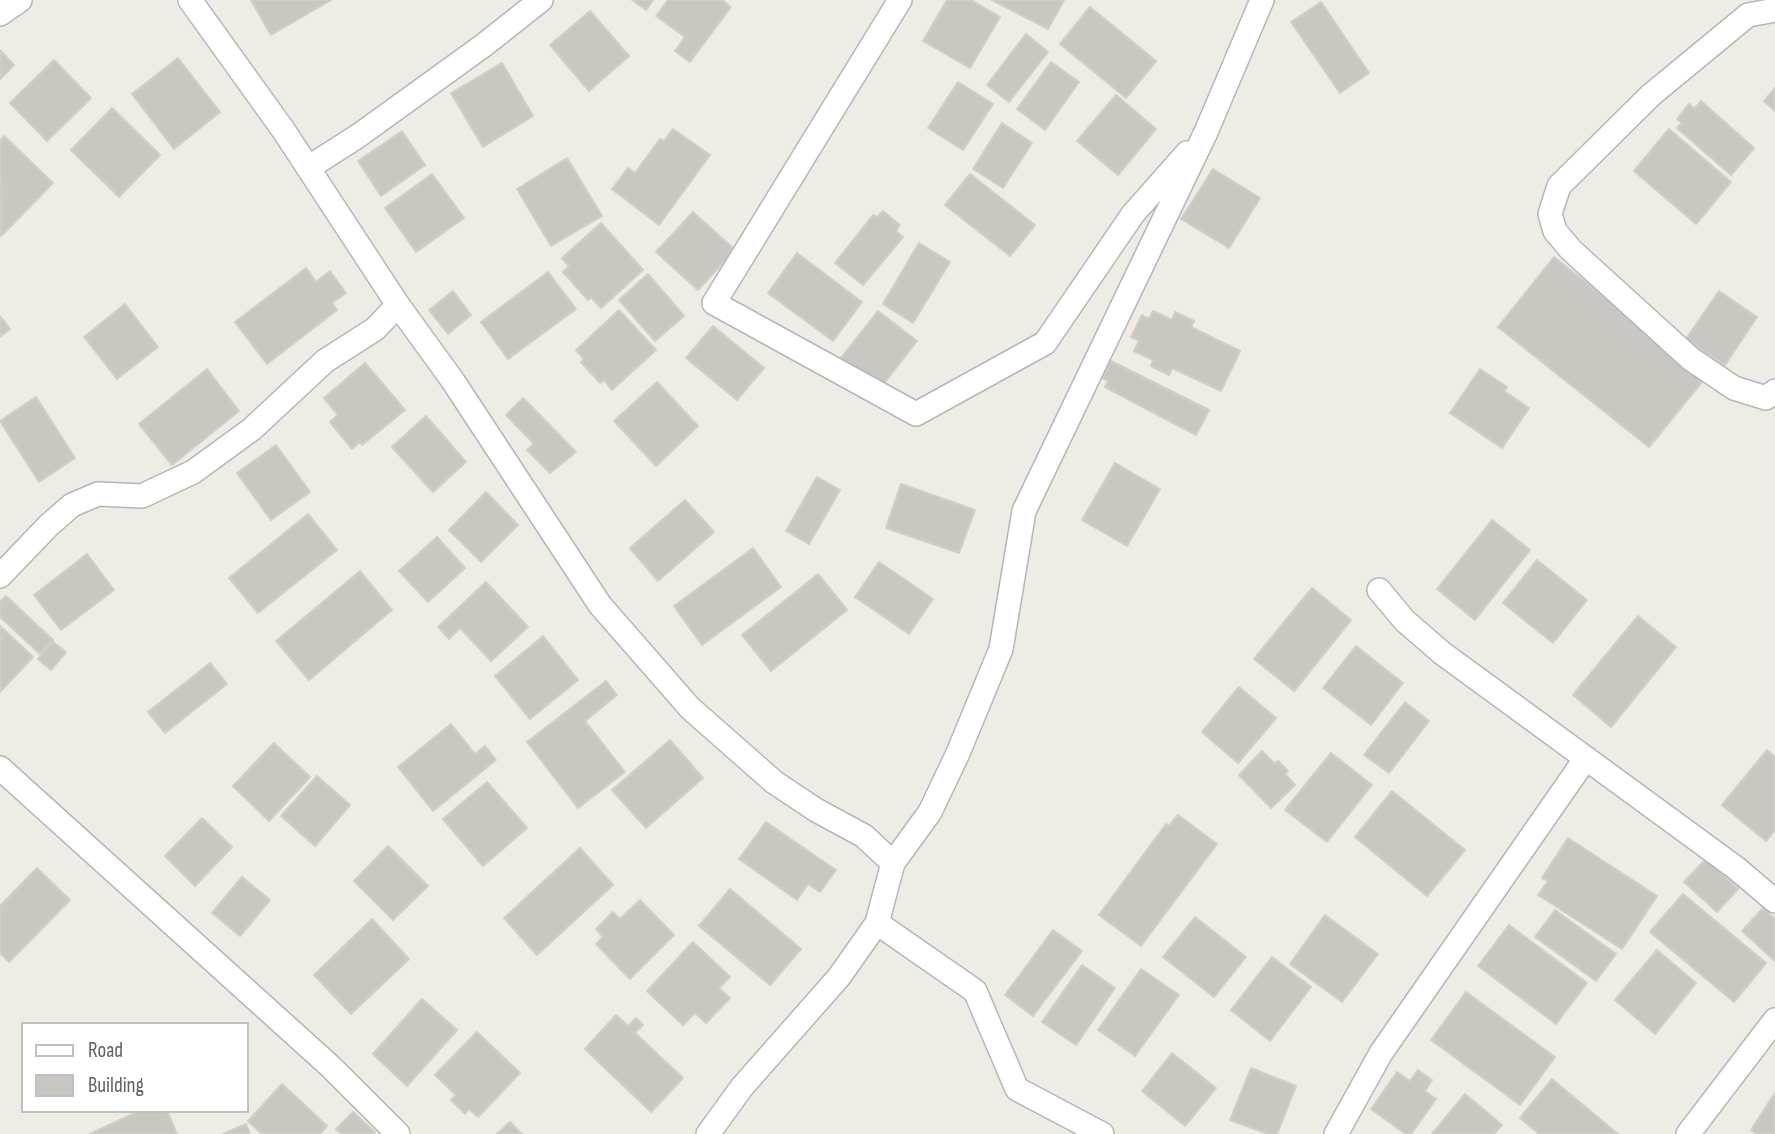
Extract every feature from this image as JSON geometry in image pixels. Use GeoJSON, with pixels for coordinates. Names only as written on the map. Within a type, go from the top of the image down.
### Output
{"type":"FeatureCollection","features":[{"type":"Feature","properties":{"kind":"street"},"geometry":{"type":"LineString","coordinates":[[0,14],[20,0]]}},
{"type":"Feature","properties":{"kind":"street"},"geometry":{"type":"LineString","coordinates":[[190,0],[453,381],[600,605],[690,708],[774,782],[816,810],[863,836],[893,863]]}},
{"type":"Feature","properties":{"kind":"street"},"geometry":{"type":"LineString","coordinates":[[308,168],[358,136],[484,45],[541,0]]}},
{"type":"Feature","properties":{"kind":"street"},"geometry":{"type":"LineString","coordinates":[[900,0],[714,303],[916,414],[1045,344],[1133,214],[1206,132]]}},
{"type":"Feature","properties":{"kind":"street"},"geometry":{"type":"LineString","coordinates":[[708,1134],[743,1087],[839,977],[877,923],[893,863],[930,812],[1001,649],[1024,511],[1206,132],[1262,0]]}},
{"type":"Feature","properties":{"kind":"street"},"geometry":{"type":"LineString","coordinates":[[1775,10],[1748,15],[1651,95],[1559,186],[1550,214],[1555,231],[1571,250],[1691,359],[1734,388],[1766,398],[1775,391]]}},
{"type":"Feature","properties":{"kind":"street"},"geometry":{"type":"LineString","coordinates":[[0,576],[72,505],[98,494],[142,496],[193,472],[252,429],[325,361],[375,329],[398,305]]}},
{"type":"Feature","properties":{"kind":"street"},"geometry":{"type":"LineString","coordinates":[[1379,590],[1405,621],[1442,653],[1736,868],[1775,901]]}},
{"type":"Feature","properties":{"kind":"street"},"geometry":{"type":"LineString","coordinates":[[1339,1133],[1381,1053],[1586,758]]}},
{"type":"Feature","properties":{"kind":"street"},"geometry":{"type":"LineString","coordinates":[[0,768],[331,1067],[398,1134]]}},
{"type":"Feature","properties":{"kind":"street"},"geometry":{"type":"LineString","coordinates":[[877,923],[975,991],[1017,1089],[1102,1134]]}},
{"type":"Feature","properties":{"kind":"street"},"geometry":{"type":"LineString","coordinates":[[1693,1133],[1775,1020]]}},
{"type":"Feature","properties":{"kind":"building"},"geometry":{"type":"Polygon","coordinates":[[[251,0],[331,0],[271,35],[251,0]]]}},
{"type":"Feature","properties":{"kind":"building"},"geometry":{"type":"Polygon","coordinates":[[[632,0],[653,0],[646,10],[632,0]]]}},
{"type":"Feature","properties":{"kind":"building"},"geometry":{"type":"Polygon","coordinates":[[[668,0],[722,0],[731,7],[690,62],[675,51],[685,37],[656,16],[668,0]]]}},
{"type":"Feature","properties":{"kind":"building"},"geometry":{"type":"Polygon","coordinates":[[[947,0],[971,0],[1000,17],[970,68],[923,41],[947,0]]]}},
{"type":"Feature","properties":{"kind":"building"},"geometry":{"type":"Polygon","coordinates":[[[992,0],[1064,0],[1048,29],[992,0]]]}},
{"type":"Feature","properties":{"kind":"building"},"geometry":{"type":"Polygon","coordinates":[[[1321,2],[1369,73],[1340,93],[1291,22],[1321,2]]]}},
{"type":"Feature","properties":{"kind":"building"},"geometry":{"type":"Polygon","coordinates":[[[1090,7],[1156,61],[1126,98],[1060,44],[1090,7]]]}},
{"type":"Feature","properties":{"kind":"building"},"geometry":{"type":"Polygon","coordinates":[[[590,11],[629,56],[589,91],[550,45],[590,11]]]}},
{"type":"Feature","properties":{"kind":"building"},"geometry":{"type":"Polygon","coordinates":[[[1026,34],[1048,52],[1009,102],[987,85],[1026,34]]]}},
{"type":"Feature","properties":{"kind":"building"},"geometry":{"type":"Polygon","coordinates":[[[0,50],[14,65],[0,79],[0,50]]]}},
{"type":"Feature","properties":{"kind":"building"},"geometry":{"type":"Polygon","coordinates":[[[178,58],[220,112],[174,149],[132,94],[178,58]]]}},
{"type":"Feature","properties":{"kind":"building"},"geometry":{"type":"Polygon","coordinates":[[[54,60],[91,98],[47,141],[10,103],[54,60]]]}},
{"type":"Feature","properties":{"kind":"building"},"geometry":{"type":"Polygon","coordinates":[[[1051,62],[1079,82],[1045,130],[1017,109],[1051,62]]]}},
{"type":"Feature","properties":{"kind":"building"},"geometry":{"type":"Polygon","coordinates":[[[502,63],[533,116],[483,147],[451,93],[502,63]]]}},
{"type":"Feature","properties":{"kind":"building"},"geometry":{"type":"Polygon","coordinates":[[[958,82],[993,104],[963,150],[928,128],[958,82]]]}},
{"type":"Feature","properties":{"kind":"building"},"geometry":{"type":"Polygon","coordinates":[[[1775,88],[1775,111],[1764,101],[1775,88]]]}},
{"type":"Feature","properties":{"kind":"building"},"geometry":{"type":"Polygon","coordinates":[[[1116,95],[1156,129],[1118,175],[1077,141],[1116,95]]]}},
{"type":"Feature","properties":{"kind":"building"},"geometry":{"type":"Polygon","coordinates":[[[1701,101],[1754,148],[1731,175],[1677,128],[1682,123],[1677,119],[1689,104],[1694,109],[1701,101]]]}},
{"type":"Feature","properties":{"kind":"building"},"geometry":{"type":"Polygon","coordinates":[[[112,108],[160,155],[119,197],[71,150],[112,108]]]}},
{"type":"Feature","properties":{"kind":"building"},"geometry":{"type":"Polygon","coordinates":[[[1002,123],[1032,143],[1003,188],[973,169],[1002,123]]]}},
{"type":"Feature","properties":{"kind":"building"},"geometry":{"type":"Polygon","coordinates":[[[673,129],[710,155],[659,225],[612,189],[628,168],[635,173],[660,139],[664,141],[673,129]]]}},
{"type":"Feature","properties":{"kind":"building"},"geometry":{"type":"Polygon","coordinates":[[[1669,129],[1731,182],[1696,224],[1634,171],[1669,129]]]}},
{"type":"Feature","properties":{"kind":"building"},"geometry":{"type":"Polygon","coordinates":[[[402,131],[425,165],[381,196],[358,161],[402,131]]]}},
{"type":"Feature","properties":{"kind":"building"},"geometry":{"type":"Polygon","coordinates":[[[4,136],[53,183],[1,236],[0,141],[4,136]]]}},
{"type":"Feature","properties":{"kind":"building"},"geometry":{"type":"Polygon","coordinates":[[[567,158],[602,216],[551,246],[517,189],[567,158]]]}},
{"type":"Feature","properties":{"kind":"building"},"geometry":{"type":"Polygon","coordinates":[[[1213,169],[1260,198],[1229,248],[1181,219],[1213,169]]]}},
{"type":"Feature","properties":{"kind":"building"},"geometry":{"type":"Polygon","coordinates":[[[432,174],[464,218],[416,252],[385,208],[432,174]]]}},
{"type":"Feature","properties":{"kind":"building"},"geometry":{"type":"Polygon","coordinates":[[[970,174],[1035,225],[1010,256],[945,205],[970,174]]]}},
{"type":"Feature","properties":{"kind":"building"},"geometry":{"type":"Polygon","coordinates":[[[883,211],[900,225],[896,231],[903,237],[863,285],[835,263],[873,215],[877,217],[883,211]]]}},
{"type":"Feature","properties":{"kind":"building"},"geometry":{"type":"Polygon","coordinates":[[[693,212],[735,250],[698,290],[656,252],[693,212]]]}},
{"type":"Feature","properties":{"kind":"building"},"geometry":{"type":"Polygon","coordinates":[[[601,223],[643,270],[601,308],[591,297],[588,300],[563,272],[569,266],[562,258],[601,223]]]}},
{"type":"Feature","properties":{"kind":"building"},"geometry":{"type":"Polygon","coordinates":[[[919,243],[950,262],[913,323],[883,304],[919,243]]]}},
{"type":"Feature","properties":{"kind":"building"},"geometry":{"type":"Polygon","coordinates":[[[797,253],[862,302],[833,341],[768,293],[797,253]]]}},
{"type":"Feature","properties":{"kind":"building"},"geometry":{"type":"Polygon","coordinates":[[[1554,257],[1706,377],[1649,447],[1498,327],[1554,257]]]}},
{"type":"Feature","properties":{"kind":"building"},"geometry":{"type":"Polygon","coordinates":[[[306,268],[316,282],[330,271],[346,293],[332,303],[337,310],[267,364],[235,322],[306,268]]]}},
{"type":"Feature","properties":{"kind":"building"},"geometry":{"type":"Polygon","coordinates":[[[548,272],[576,309],[508,359],[481,322],[548,272]]]}},
{"type":"Feature","properties":{"kind":"building"},"geometry":{"type":"Polygon","coordinates":[[[648,274],[684,316],[655,341],[619,300],[648,274]]]}},
{"type":"Feature","properties":{"kind":"building"},"geometry":{"type":"Polygon","coordinates":[[[453,291],[471,315],[448,334],[429,310],[453,291]]]}},
{"type":"Feature","properties":{"kind":"building"},"geometry":{"type":"Polygon","coordinates":[[[1719,291],[1757,317],[1725,365],[1686,339],[1719,291]]]}},
{"type":"Feature","properties":{"kind":"building"},"geometry":{"type":"Polygon","coordinates":[[[125,304],[158,347],[117,379],[84,337],[125,304]]]}},
{"type":"Feature","properties":{"kind":"building"},"geometry":{"type":"Polygon","coordinates":[[[619,310],[656,350],[612,390],[604,380],[600,383],[581,362],[584,359],[576,350],[619,310]]]}},
{"type":"Feature","properties":{"kind":"building"},"geometry":{"type":"Polygon","coordinates":[[[878,311],[917,341],[879,390],[840,359],[878,311]]]}},
{"type":"Feature","properties":{"kind":"building"},"geometry":{"type":"Polygon","coordinates":[[[1153,311],[1172,320],[1175,312],[1194,321],[1191,327],[1240,351],[1221,391],[1172,368],[1169,375],[1151,366],[1153,360],[1134,351],[1139,341],[1131,337],[1142,315],[1149,319],[1153,311]]]}},
{"type":"Feature","properties":{"kind":"building"},"geometry":{"type":"Polygon","coordinates":[[[0,316],[10,329],[0,337],[0,316]]]}},
{"type":"Feature","properties":{"kind":"building"},"geometry":{"type":"Polygon","coordinates":[[[713,326],[764,368],[737,400],[686,358],[713,326]]]}},
{"type":"Feature","properties":{"kind":"building"},"geometry":{"type":"Polygon","coordinates":[[[1111,361],[1209,410],[1196,435],[1105,387],[1108,381],[1102,378],[1111,361]]]}},
{"type":"Feature","properties":{"kind":"building"},"geometry":{"type":"Polygon","coordinates":[[[365,363],[405,410],[362,445],[360,442],[352,449],[330,422],[338,415],[324,398],[365,363]]]}},
{"type":"Feature","properties":{"kind":"building"},"geometry":{"type":"Polygon","coordinates":[[[207,369],[239,411],[172,465],[139,424],[207,369]]]}},
{"type":"Feature","properties":{"kind":"building"},"geometry":{"type":"Polygon","coordinates":[[[1480,369],[1507,387],[1504,391],[1529,408],[1502,448],[1450,413],[1480,369]]]}},
{"type":"Feature","properties":{"kind":"building"},"geometry":{"type":"Polygon","coordinates":[[[657,382],[698,426],[656,466],[614,421],[657,382]]]}},
{"type":"Feature","properties":{"kind":"building"},"geometry":{"type":"Polygon","coordinates":[[[36,397],[75,458],[39,482],[0,421],[36,397]]]}},
{"type":"Feature","properties":{"kind":"building"},"geometry":{"type":"Polygon","coordinates":[[[523,398],[576,452],[550,473],[527,450],[534,444],[506,415],[523,398]]]}},
{"type":"Feature","properties":{"kind":"building"},"geometry":{"type":"Polygon","coordinates":[[[426,416],[466,462],[433,492],[392,447],[426,416]]]}},
{"type":"Feature","properties":{"kind":"building"},"geometry":{"type":"Polygon","coordinates":[[[276,445],[310,492],[271,520],[237,473],[276,445]]]}},
{"type":"Feature","properties":{"kind":"building"},"geometry":{"type":"Polygon","coordinates":[[[1115,463],[1160,489],[1127,546],[1082,520],[1115,463]]]}},
{"type":"Feature","properties":{"kind":"building"},"geometry":{"type":"Polygon","coordinates":[[[817,477],[840,490],[809,544],[786,531],[817,477]]]}},
{"type":"Feature","properties":{"kind":"building"},"geometry":{"type":"Polygon","coordinates":[[[901,484],[975,510],[959,553],[886,528],[901,484]]]}},
{"type":"Feature","properties":{"kind":"building"},"geometry":{"type":"Polygon","coordinates":[[[486,492],[518,525],[481,562],[449,530],[486,492]]]}},
{"type":"Feature","properties":{"kind":"building"},"geometry":{"type":"Polygon","coordinates":[[[685,500],[714,532],[658,581],[630,548],[685,500]]]}},
{"type":"Feature","properties":{"kind":"building"},"geometry":{"type":"Polygon","coordinates":[[[308,514],[337,550],[258,613],[229,578],[308,514]]]}},
{"type":"Feature","properties":{"kind":"building"},"geometry":{"type":"Polygon","coordinates":[[[1492,520],[1530,550],[1475,620],[1437,589],[1492,520]]]}},
{"type":"Feature","properties":{"kind":"building"},"geometry":{"type":"Polygon","coordinates":[[[437,537],[465,568],[428,602],[399,571],[437,537]]]}},
{"type":"Feature","properties":{"kind":"building"},"geometry":{"type":"Polygon","coordinates":[[[753,548],[781,587],[702,645],[674,606],[753,548]]]}},
{"type":"Feature","properties":{"kind":"building"},"geometry":{"type":"Polygon","coordinates":[[[87,554],[114,590],[61,630],[34,595],[87,554]]]}},
{"type":"Feature","properties":{"kind":"building"},"geometry":{"type":"Polygon","coordinates":[[[1537,560],[1587,600],[1553,643],[1503,603],[1537,560]]]}},
{"type":"Feature","properties":{"kind":"building"},"geometry":{"type":"Polygon","coordinates":[[[879,562],[933,599],[909,634],[855,597],[879,562]]]}},
{"type":"Feature","properties":{"kind":"building"},"geometry":{"type":"Polygon","coordinates":[[[360,571],[392,610],[309,680],[276,641],[360,571]]]}},
{"type":"Feature","properties":{"kind":"building"},"geometry":{"type":"Polygon","coordinates":[[[818,574],[847,610],[771,671],[742,635],[818,574]]]}},
{"type":"Feature","properties":{"kind":"building"},"geometry":{"type":"Polygon","coordinates":[[[486,582],[528,627],[491,661],[460,628],[449,639],[438,627],[486,582]]]}},
{"type":"Feature","properties":{"kind":"building"},"geometry":{"type":"Polygon","coordinates":[[[1312,588],[1351,620],[1294,691],[1254,659],[1312,588]]]}},
{"type":"Feature","properties":{"kind":"building"},"geometry":{"type":"Polygon","coordinates":[[[6,596],[53,640],[40,654],[0,617],[0,602],[6,596]]]}},
{"type":"Feature","properties":{"kind":"building"},"geometry":{"type":"Polygon","coordinates":[[[1638,616],[1676,647],[1611,727],[1573,695],[1638,616]]]}},
{"type":"Feature","properties":{"kind":"building"},"geometry":{"type":"Polygon","coordinates":[[[0,626],[33,657],[0,692],[0,626]]]}},
{"type":"Feature","properties":{"kind":"building"},"geometry":{"type":"Polygon","coordinates":[[[543,636],[578,680],[530,719],[495,676],[543,636]]]}},
{"type":"Feature","properties":{"kind":"building"},"geometry":{"type":"Polygon","coordinates":[[[53,642],[66,652],[51,670],[38,659],[53,642]]]}},
{"type":"Feature","properties":{"kind":"building"},"geometry":{"type":"Polygon","coordinates":[[[1356,646],[1403,683],[1371,725],[1323,688],[1356,646]]]}},
{"type":"Feature","properties":{"kind":"building"},"geometry":{"type":"Polygon","coordinates":[[[210,663],[227,684],[165,733],[148,712],[210,663]]]}},
{"type":"Feature","properties":{"kind":"building"},"geometry":{"type":"Polygon","coordinates":[[[606,681],[617,695],[585,721],[625,772],[578,808],[527,742],[606,681]]]}},
{"type":"Feature","properties":{"kind":"building"},"geometry":{"type":"Polygon","coordinates":[[[1239,687],[1276,718],[1238,763],[1202,732],[1239,687]]]}},
{"type":"Feature","properties":{"kind":"building"},"geometry":{"type":"Polygon","coordinates":[[[1405,702],[1429,721],[1389,773],[1364,755],[1405,702]]]}},
{"type":"Feature","properties":{"kind":"building"},"geometry":{"type":"Polygon","coordinates":[[[451,724],[475,754],[485,746],[496,760],[433,811],[398,767],[451,724]]]}},
{"type":"Feature","properties":{"kind":"building"},"geometry":{"type":"Polygon","coordinates":[[[670,740],[703,778],[646,828],[612,790],[670,740]]]}},
{"type":"Feature","properties":{"kind":"building"},"geometry":{"type":"Polygon","coordinates":[[[274,743],[310,777],[269,821],[233,786],[274,743]]]}},
{"type":"Feature","properties":{"kind":"building"},"geometry":{"type":"Polygon","coordinates":[[[1767,750],[1775,757],[1775,830],[1766,841],[1722,805],[1767,750]]]}},
{"type":"Feature","properties":{"kind":"building"},"geometry":{"type":"Polygon","coordinates":[[[1262,751],[1275,764],[1278,761],[1288,771],[1285,774],[1295,785],[1271,808],[1239,775],[1262,751]]]}},
{"type":"Feature","properties":{"kind":"building"},"geometry":{"type":"Polygon","coordinates":[[[1331,753],[1372,785],[1327,842],[1285,810],[1331,753]]]}},
{"type":"Feature","properties":{"kind":"building"},"geometry":{"type":"Polygon","coordinates":[[[317,776],[350,805],[315,846],[281,816],[317,776]]]}},
{"type":"Feature","properties":{"kind":"building"},"geometry":{"type":"Polygon","coordinates":[[[487,782],[527,828],[483,866],[443,819],[487,782]]]}},
{"type":"Feature","properties":{"kind":"building"},"geometry":{"type":"Polygon","coordinates":[[[1392,791],[1465,850],[1427,896],[1355,837],[1392,791]]]}},
{"type":"Feature","properties":{"kind":"building"},"geometry":{"type":"Polygon","coordinates":[[[1178,815],[1217,844],[1141,946],[1099,915],[1166,824],[1169,826],[1178,815]]]}},
{"type":"Feature","properties":{"kind":"building"},"geometry":{"type":"Polygon","coordinates":[[[202,818],[232,847],[195,886],[165,856],[202,818]]]}},
{"type":"Feature","properties":{"kind":"building"},"geometry":{"type":"Polygon","coordinates":[[[766,822],[836,870],[820,892],[808,884],[797,900],[739,859],[766,822]]]}},
{"type":"Feature","properties":{"kind":"building"},"geometry":{"type":"Polygon","coordinates":[[[1568,838],[1657,896],[1622,949],[1538,895],[1548,881],[1542,878],[1568,838]]]}},
{"type":"Feature","properties":{"kind":"building"},"geometry":{"type":"Polygon","coordinates":[[[388,846],[428,886],[393,920],[354,881],[388,846]]]}},
{"type":"Feature","properties":{"kind":"building"},"geometry":{"type":"Polygon","coordinates":[[[580,848],[613,885],[537,955],[504,918],[580,848]]]}},
{"type":"Feature","properties":{"kind":"building"},"geometry":{"type":"Polygon","coordinates":[[[1706,859],[1738,889],[1717,912],[1684,882],[1706,859]]]}},
{"type":"Feature","properties":{"kind":"building"},"geometry":{"type":"Polygon","coordinates":[[[37,868],[70,900],[9,962],[0,953],[0,906],[37,868]]]}},
{"type":"Feature","properties":{"kind":"building"},"geometry":{"type":"Polygon","coordinates":[[[242,877],[270,900],[240,936],[212,913],[242,877]]]}},
{"type":"Feature","properties":{"kind":"building"},"geometry":{"type":"Polygon","coordinates":[[[730,889],[801,949],[770,985],[699,926],[730,889]]]}},
{"type":"Feature","properties":{"kind":"building"},"geometry":{"type":"Polygon","coordinates":[[[1683,894],[1766,963],[1734,1002],[1650,932],[1683,894]]]}},
{"type":"Feature","properties":{"kind":"building"},"geometry":{"type":"Polygon","coordinates":[[[640,900],[674,935],[630,979],[596,944],[603,937],[596,929],[613,912],[620,919],[640,900]]]}},
{"type":"Feature","properties":{"kind":"building"},"geometry":{"type":"Polygon","coordinates":[[[1763,908],[1775,919],[1775,961],[1742,931],[1763,908]]]}},
{"type":"Feature","properties":{"kind":"building"},"geometry":{"type":"Polygon","coordinates":[[[1555,910],[1616,954],[1596,981],[1535,937],[1555,910]]]}},
{"type":"Feature","properties":{"kind":"building"},"geometry":{"type":"Polygon","coordinates":[[[1325,915],[1378,954],[1342,1002],[1290,964],[1325,915]]]}},
{"type":"Feature","properties":{"kind":"building"},"geometry":{"type":"Polygon","coordinates":[[[1195,917],[1246,957],[1214,997],[1163,957],[1195,917]]]}},
{"type":"Feature","properties":{"kind":"building"},"geometry":{"type":"Polygon","coordinates":[[[372,919],[409,959],[351,1014],[314,975],[372,919]]]}},
{"type":"Feature","properties":{"kind":"building"},"geometry":{"type":"Polygon","coordinates":[[[1509,925],[1587,983],[1556,1024],[1478,966],[1509,925]]]}},
{"type":"Feature","properties":{"kind":"building"},"geometry":{"type":"Polygon","coordinates":[[[1053,930],[1082,951],[1033,1016],[1005,995],[1053,930]]]}},
{"type":"Feature","properties":{"kind":"building"},"geometry":{"type":"Polygon","coordinates":[[[693,942],[730,977],[719,988],[730,998],[706,1023],[695,1013],[683,1025],[647,991],[693,942]]]}},
{"type":"Feature","properties":{"kind":"building"},"geometry":{"type":"Polygon","coordinates":[[[1657,950],[1696,983],[1655,1034],[1615,1000],[1657,950]]]}},
{"type":"Feature","properties":{"kind":"building"},"geometry":{"type":"Polygon","coordinates":[[[1272,957],[1311,987],[1270,1041],[1231,1010],[1272,957]]]}},
{"type":"Feature","properties":{"kind":"building"},"geometry":{"type":"Polygon","coordinates":[[[1082,965],[1115,988],[1076,1045],[1042,1022],[1082,965]]]}},
{"type":"Feature","properties":{"kind":"building"},"geometry":{"type":"Polygon","coordinates":[[[1141,969],[1179,995],[1135,1056],[1098,1030],[1141,969]]]}},
{"type":"Feature","properties":{"kind":"building"},"geometry":{"type":"Polygon","coordinates":[[[1466,992],[1555,1057],[1520,1105],[1431,1040],[1466,992]]]}},
{"type":"Feature","properties":{"kind":"building"},"geometry":{"type":"Polygon","coordinates":[[[422,999],[457,1030],[407,1086],[373,1054],[422,999]]]}},
{"type":"Feature","properties":{"kind":"building"},"geometry":{"type":"Polygon","coordinates":[[[616,1015],[628,1026],[636,1018],[643,1025],[635,1033],[683,1078],[651,1112],[585,1049],[616,1015]]]}},
{"type":"Feature","properties":{"kind":"building"},"geometry":{"type":"Polygon","coordinates":[[[477,1032],[520,1073],[478,1117],[469,1109],[465,1114],[451,1100],[456,1095],[435,1075],[477,1032]]]}},
{"type":"Feature","properties":{"kind":"building"},"geometry":{"type":"Polygon","coordinates":[[[1172,1053],[1216,1088],[1185,1126],[1142,1091],[1172,1053]]]}},
{"type":"Feature","properties":{"kind":"building"},"geometry":{"type":"Polygon","coordinates":[[[1251,1068],[1296,1086],[1277,1134],[1268,1134],[1230,1120],[1251,1068]]]}},
{"type":"Feature","properties":{"kind":"building"},"geometry":{"type":"Polygon","coordinates":[[[1418,1070],[1432,1080],[1425,1091],[1436,1099],[1411,1134],[1406,1134],[1371,1109],[1397,1072],[1410,1081],[1418,1070]]]}},
{"type":"Feature","properties":{"kind":"building"},"geometry":{"type":"Polygon","coordinates":[[[1552,1079],[1618,1134],[1539,1134],[1520,1118],[1552,1079]]]}},
{"type":"Feature","properties":{"kind":"building"},"geometry":{"type":"Polygon","coordinates":[[[282,1084],[327,1126],[320,1134],[262,1134],[248,1121],[282,1084]]]}},
{"type":"Feature","properties":{"kind":"building"},"geometry":{"type":"Polygon","coordinates":[[[1775,1093],[1775,1134],[1757,1134],[1751,1130],[1775,1093]]]}},
{"type":"Feature","properties":{"kind":"building"},"geometry":{"type":"Polygon","coordinates":[[[1465,1094],[1502,1125],[1494,1134],[1432,1134],[1465,1094]]]}},
{"type":"Feature","properties":{"kind":"building"},"geometry":{"type":"Polygon","coordinates":[[[353,1112],[375,1132],[373,1134],[341,1134],[336,1129],[353,1112]]]}},
{"type":"Feature","properties":{"kind":"building"},"geometry":{"type":"Polygon","coordinates":[[[135,1113],[168,1113],[177,1134],[90,1134],[135,1113]]]}},
{"type":"Feature","properties":{"kind":"building"},"geometry":{"type":"Polygon","coordinates":[[[510,1122],[522,1134],[497,1134],[510,1122]]]}},
{"type":"Feature","properties":{"kind":"building"},"geometry":{"type":"Polygon","coordinates":[[[246,1124],[250,1134],[223,1134],[246,1124]]]}}]}
